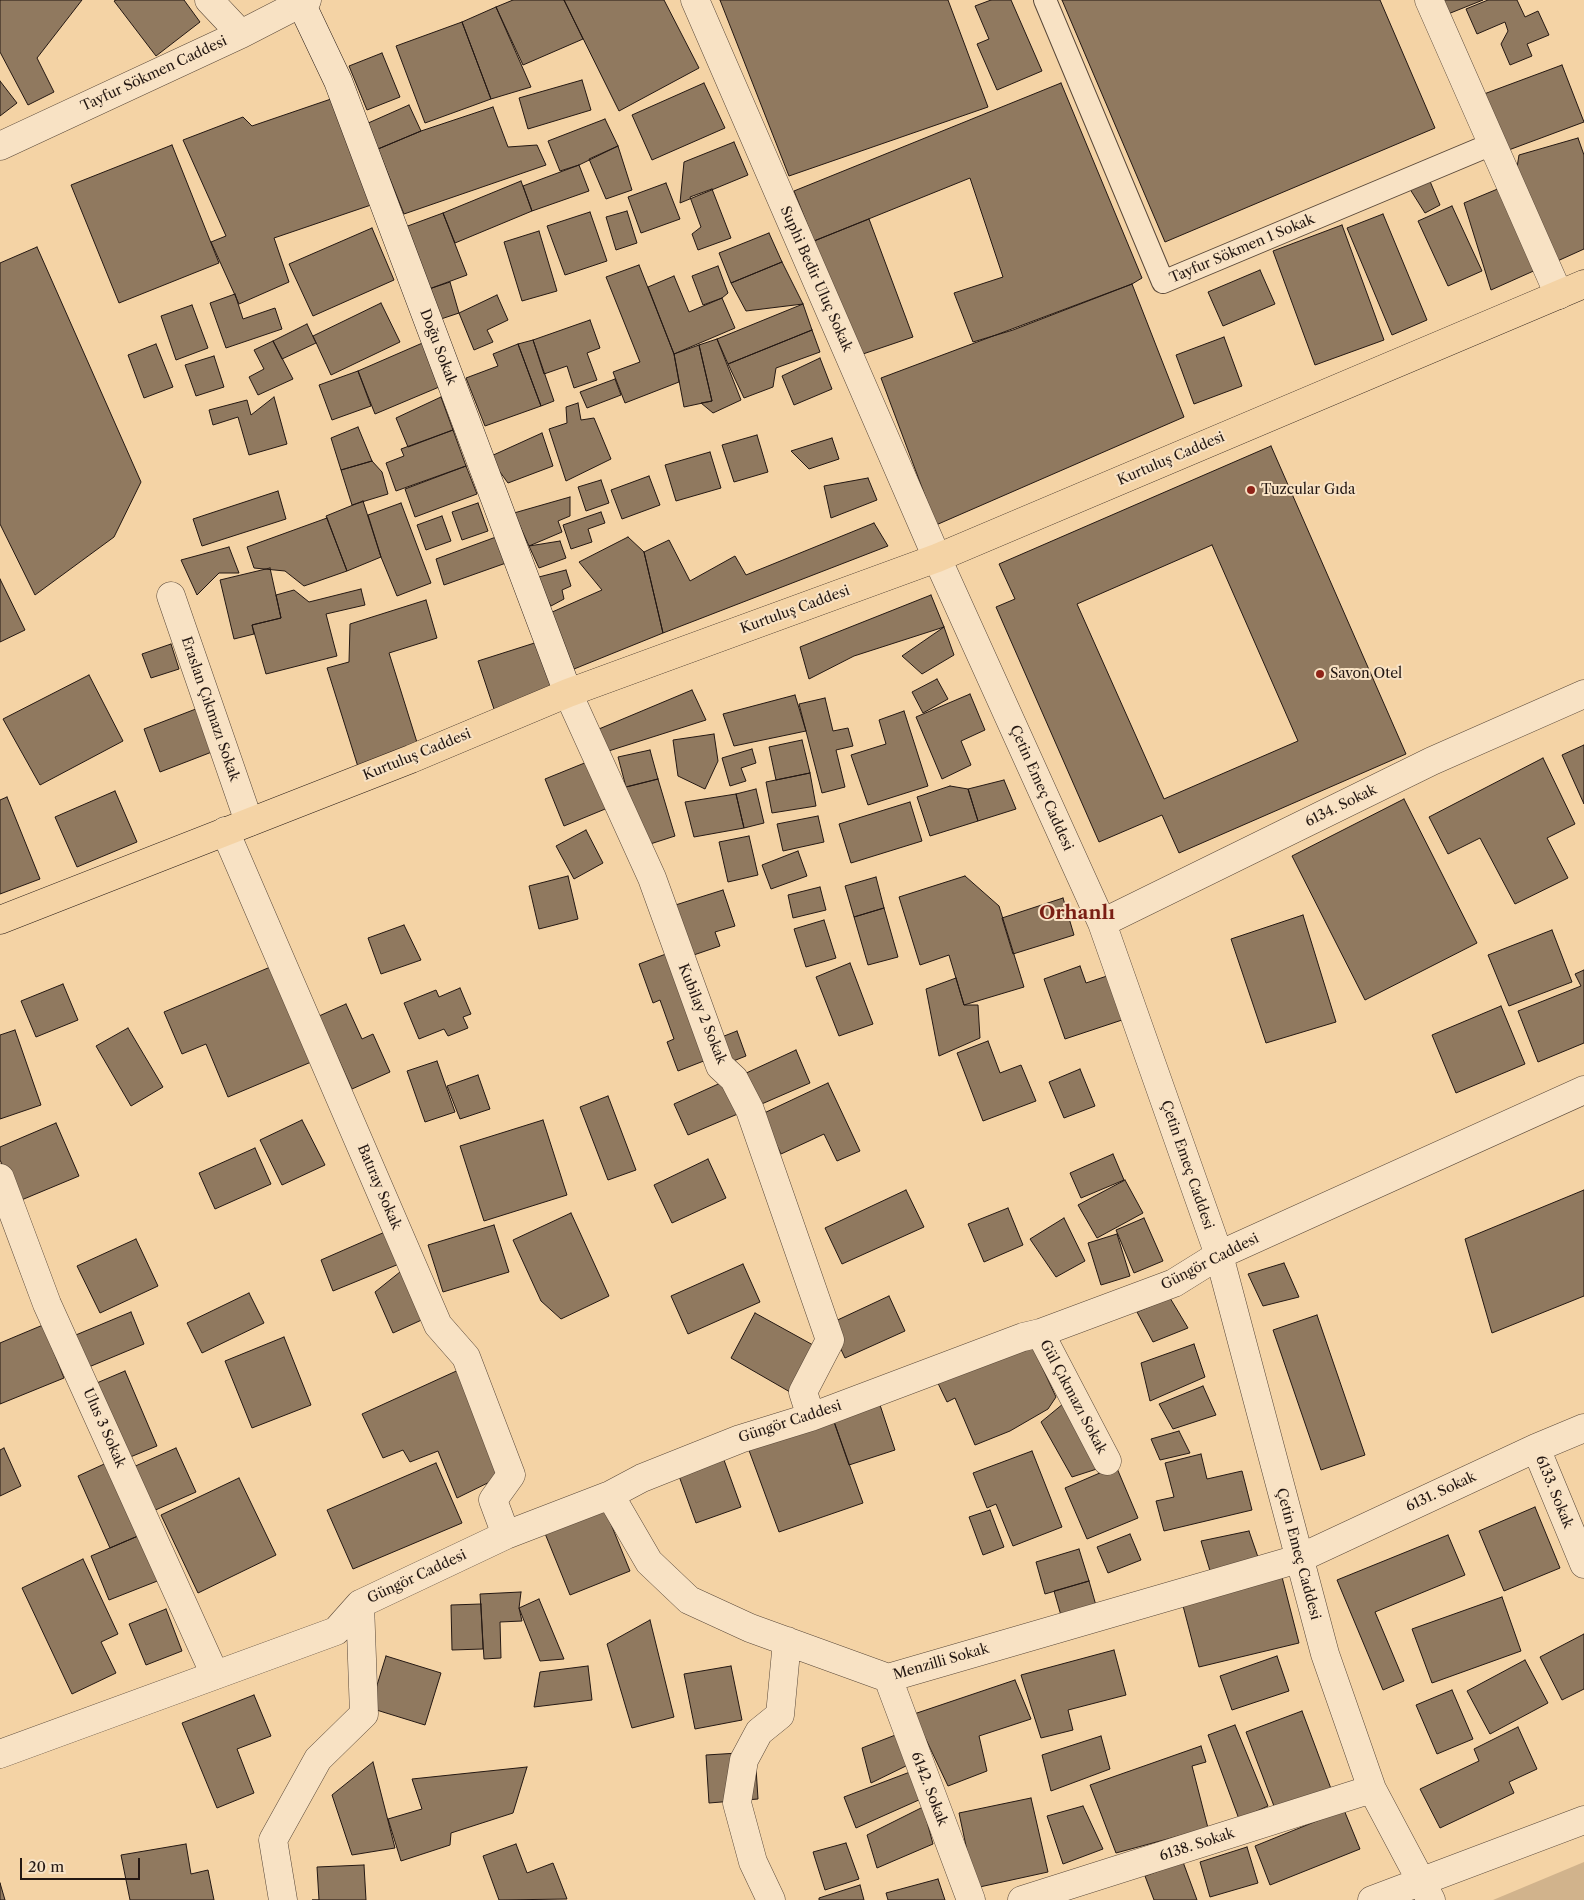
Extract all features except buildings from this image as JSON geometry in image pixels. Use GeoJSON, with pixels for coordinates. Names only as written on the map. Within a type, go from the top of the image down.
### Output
{"type":"FeatureCollection","features":[{"type":"Feature","properties":{"kind":"main road","name":"Kurtuluş Caddesi"},"geometry":{"type":"LineString","coordinates":[[0,920],[411,759],[568,693],[937,558],[1584,284]]}},
{"type":"Feature","properties":{"kind":"street"},"geometry":{"type":"LineString","coordinates":[[209,0],[240,34]]}},
{"type":"Feature","properties":{"kind":"street","name":"Suphi Bedir Uluç Sokak"},"geometry":{"type":"LineString","coordinates":[[695,0],[937,558]]}},
{"type":"Feature","properties":{"kind":"street"},"geometry":{"type":"LineString","coordinates":[[1429,0],[1559,295]]}},
{"type":"Feature","properties":{"kind":"street","name":"Tayfur Sökmen Caddesi"},"geometry":{"type":"LineString","coordinates":[[0,146],[240,34],[302,1]]}},
{"type":"Feature","properties":{"kind":"street","name":"Doğu Sokak"},"geometry":{"type":"LineString","coordinates":[[302,1],[338,81],[568,693]]}},
{"type":"Feature","properties":{"kind":"street","name":"Çetin Emeç Caddesi"},"geometry":{"type":"LineString","coordinates":[[937,558],[1102,923],[1219,1254],[1298,1559],[1325,1654],[1372,1789],[1426,1891]]}},
{"type":"Feature","properties":{"kind":"street","name":"Eraslan Çıkmazı Sokak"},"geometry":{"type":"LineString","coordinates":[[171,596],[237,827]]}},
{"type":"Feature","properties":{"kind":"street","name":"Kubilay 2 Sokak"},"geometry":{"type":"LineString","coordinates":[[568,693],[652,878],[720,1066],[734,1079],[750,1110],[830,1340],[802,1392],[811,1417]]}},
{"type":"Feature","properties":{"kind":"street","name":"6134. Sokak"},"geometry":{"type":"LineString","coordinates":[[1102,923],[1432,761],[1584,694]]}},
{"type":"Feature","properties":{"kind":"street","name":"Batıray Sokak"},"geometry":{"type":"LineString","coordinates":[[237,827],[438,1325],[466,1357],[511,1475],[493,1500],[506,1535]]}},
{"type":"Feature","properties":{"kind":"street","name":"Güngör Caddesi"},"geometry":{"type":"LineString","coordinates":[[0,1754],[336,1631],[360,1604],[506,1535],[610,1495],[642,1478],[740,1439],[811,1417],[1023,1336],[1040,1333],[1174,1283],[1219,1254],[1584,1090]]}},
{"type":"Feature","properties":{"kind":"street","name":"Ulus 3 Sokak"},"geometry":{"type":"LineString","coordinates":[[0,1178],[47,1304],[216,1675]]}},
{"type":"Feature","properties":{"kind":"street","name":"Gül Çıkmazı Sokak"},"geometry":{"type":"LineString","coordinates":[[1040,1333],[1107,1461]]}},
{"type":"Feature","properties":{"kind":"street","name":"6131. Sokak"},"geometry":{"type":"LineString","coordinates":[[1298,1559],[1536,1448],[1584,1428]]}},
{"type":"Feature","properties":{"kind":"street","name":"6133. Sokak"},"geometry":{"type":"LineString","coordinates":[[1536,1448],[1584,1564]]}},
{"type":"Feature","properties":{"kind":"street","name":"Menzilli Sokak"},"geometry":{"type":"LineString","coordinates":[[610,1495],[649,1562],[689,1600],[787,1641],[888,1678],[1298,1559]]}},
{"type":"Feature","properties":{"kind":"street"},"geometry":{"type":"LineString","coordinates":[[283,1900],[273,1840],[318,1759],[364,1714],[360,1604]]}},
{"type":"Feature","properties":{"kind":"street"},"geometry":{"type":"LineString","coordinates":[[771,1900],[753,1862],[737,1803],[744,1760],[759,1732],[780,1715],[787,1641]]}},
{"type":"Feature","properties":{"kind":"street","name":"6142. Sokak"},"geometry":{"type":"LineString","coordinates":[[888,1678],[971,1900]]}},
{"type":"Feature","properties":{"kind":"street","name":"6138. Sokak"},"geometry":{"type":"LineString","coordinates":[[1022,1900],[1372,1789]]}},
{"type":"Feature","properties":{"kind":"street"},"geometry":{"type":"LineString","coordinates":[[1372,1900],[1426,1891],[1584,1820]]}},
{"type":"Feature","properties":{"kind":"lane","name":"Tayfur Sökmen 1 Sokak"},"geometry":{"type":"LineString","coordinates":[[1045,0],[1163,282],[1492,144]]}},
{"type":"Feature","properties":{"kind":"shaded area"},"geometry":{"type":"Polygon","coordinates":[[[1584,1862],[1584,1900],[1493,1900],[1584,1862]]]}},
{"type":"Feature","properties":{"kind":"place","name":"Tuzcular Gıda"},"geometry":{"type":"Point","coordinates":[1251,490]}},
{"type":"Feature","properties":{"kind":"place","name":"Savon Otel"},"geometry":{"type":"Point","coordinates":[1320,674]}},
{"type":"Feature","properties":{"kind":"district","name":"Orhanlı"},"geometry":{"type":"Point","coordinates":[1077,914]}}]}
